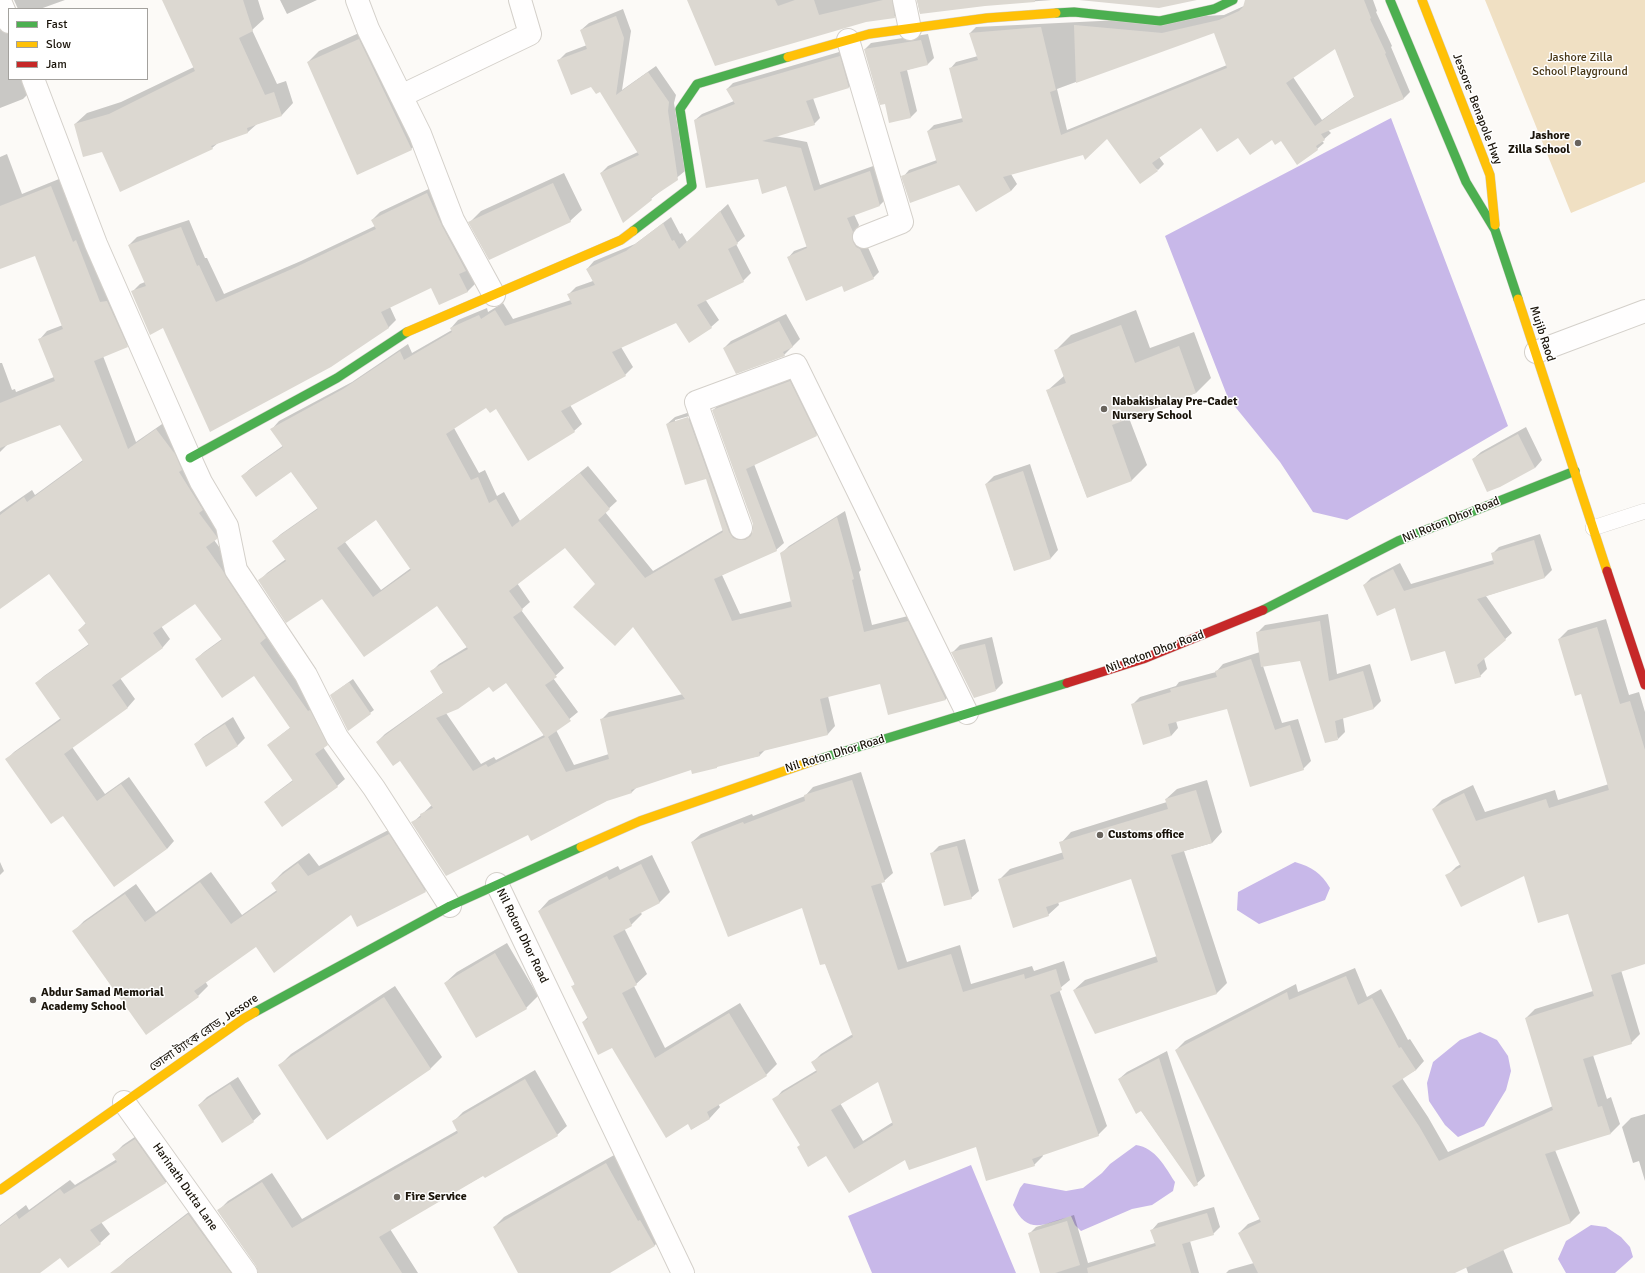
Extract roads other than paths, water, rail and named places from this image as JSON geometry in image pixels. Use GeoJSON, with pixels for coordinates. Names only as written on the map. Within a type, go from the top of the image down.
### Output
{"type":"FeatureCollection","features":[{"type":"Feature","properties":{"kind":"main road"},"geometry":{"type":"LineString","coordinates":[[190,458],[337,378],[403,334],[621,240],[692,186],[680,109],[697,84],[869,34],[987,18],[1074,12],[1160,20],[1214,9],[1233,0]]}},
{"type":"Feature","properties":{"kind":"main road","name":"Mujib Raod"},"geometry":{"type":"LineString","coordinates":[[1390,0],[1466,182],[1495,230],[1645,685]]}},
{"type":"Feature","properties":{"kind":"main road","name":"Jessore- Benapole Hwy"},"geometry":{"type":"LineString","coordinates":[[1422,0],[1490,175],[1495,230]]}},
{"type":"Feature","properties":{"kind":"main road","name":"Nil Roton Dhor Road"},"geometry":{"type":"LineString","coordinates":[[497,884],[640,821],[784,770],[1143,659],[1274,605],[1398,541],[1574,471]]}},
{"type":"Feature","properties":{"kind":"main road","name":"ভোলা ট্যাংক রোড, Jessore"},"geometry":{"type":"LineString","coordinates":[[0,1190],[242,1019],[450,906],[497,884]]}},
{"type":"Feature","properties":{"kind":"street"},"geometry":{"type":"LineString","coordinates":[[357,0],[368,29],[420,134],[453,220],[494,295]]}},
{"type":"Feature","properties":{"kind":"street"},"geometry":{"type":"LineString","coordinates":[[401,96],[530,34],[520,0]]}},
{"type":"Feature","properties":{"kind":"street"},"geometry":{"type":"LineString","coordinates":[[904,0],[910,28]]}},
{"type":"Feature","properties":{"kind":"street"},"geometry":{"type":"LineString","coordinates":[[0,1],[8,20]]}},
{"type":"Feature","properties":{"kind":"street"},"geometry":{"type":"LineString","coordinates":[[848,40],[902,222],[864,238]]}},
{"type":"Feature","properties":{"kind":"street"},"geometry":{"type":"LineString","coordinates":[[33,80],[96,244],[201,482],[227,526],[236,570],[306,675],[337,737],[374,788],[450,906]]}},
{"type":"Feature","properties":{"kind":"street"},"geometry":{"type":"LineString","coordinates":[[1536,352],[1645,311]]}},
{"type":"Feature","properties":{"kind":"street"},"geometry":{"type":"LineString","coordinates":[[741,528],[696,402],[796,365],[967,713]]}},
{"type":"Feature","properties":{"kind":"street","name":"Nil Roton Dhor Road"},"geometry":{"type":"LineString","coordinates":[[497,884],[684,1273]]}},
{"type":"Feature","properties":{"kind":"street","name":"Harinath Dutta Lane"},"geometry":{"type":"LineString","coordinates":[[124,1102],[246,1273]]}},
{"type":"Feature","properties":{"kind":"lane"},"geometry":{"type":"LineString","coordinates":[[1593,528],[1645,511]]}},
{"type":"Feature","properties":{"kind":"place","name":"Jashore Zilla School"},"geometry":{"type":"Point","coordinates":[1578,143]}},
{"type":"Feature","properties":{"kind":"place","name":"Nabakishalay Pre-Cadet Nursery School"},"geometry":{"type":"Point","coordinates":[1104,409]}},
{"type":"Feature","properties":{"kind":"place","name":"Customs office"},"geometry":{"type":"Point","coordinates":[1100,835]}},
{"type":"Feature","properties":{"kind":"place","name":"Abdur Samad Memorial Academy School"},"geometry":{"type":"Point","coordinates":[33,1000]}},
{"type":"Feature","properties":{"kind":"place","name":"Fire Service"},"geometry":{"type":"Point","coordinates":[397,1197]}},
{"type":"Feature","properties":{"kind":"park label","name":"Jashore Zilla School Playground"},"geometry":{"type":"Point","coordinates":[1580,65]}}]}
